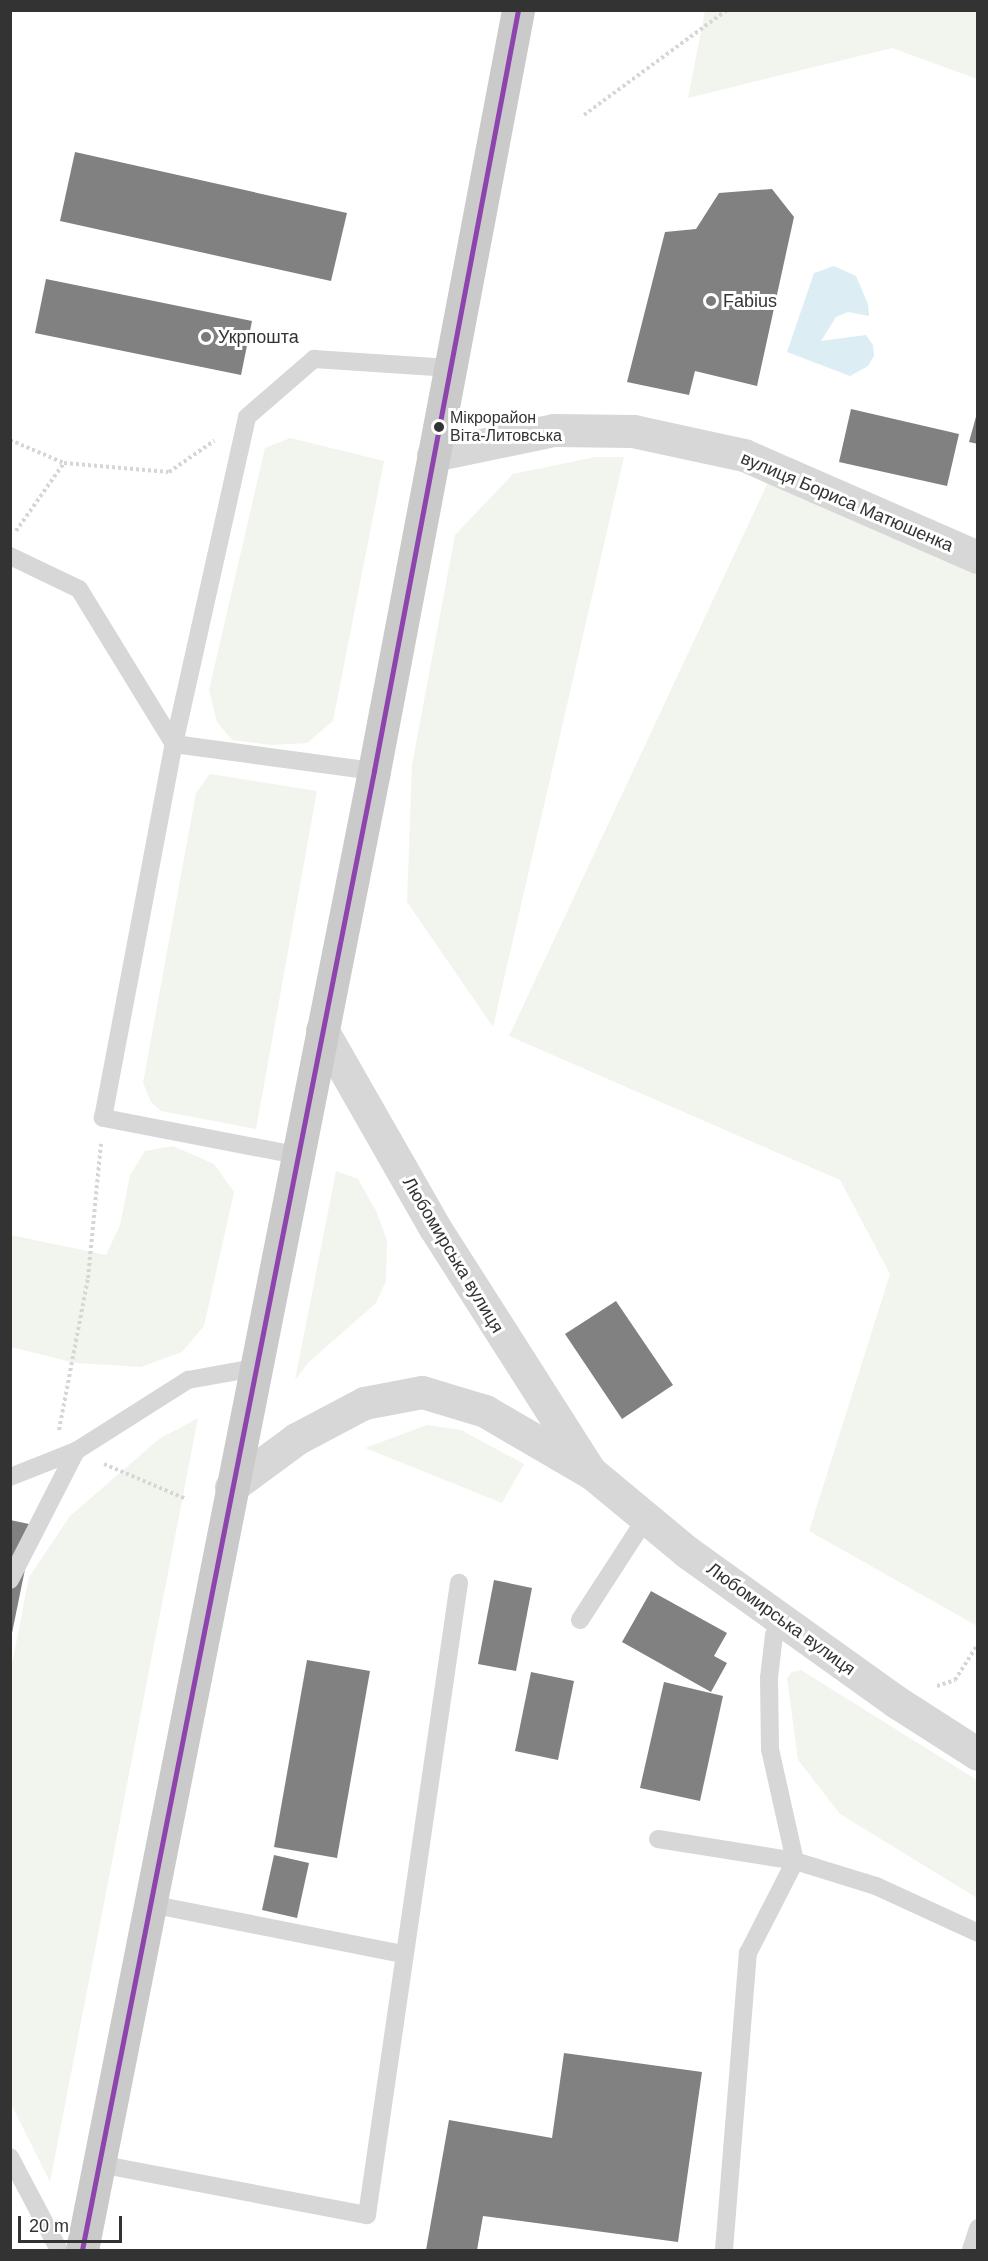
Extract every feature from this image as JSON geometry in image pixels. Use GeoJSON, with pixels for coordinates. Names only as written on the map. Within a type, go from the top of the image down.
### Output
{"type":"FeatureCollection","features":[{"type":"Feature","properties":{"kind":"main road"},"geometry":{"type":"LineString","coordinates":[[82,2250],[296,1155],[374,771],[518,10]]}},
{"type":"Feature","properties":{"kind":"street","name":"вулиця Бориса Матюшенка"},"geometry":{"type":"LineString","coordinates":[[433,455],[554,430],[633,431],[744,455],[978,557]]}},
{"type":"Feature","properties":{"kind":"street","name":"Любомирська вулиця"},"geometry":{"type":"LineString","coordinates":[[322,1029],[435,1228],[593,1474]]}},
{"type":"Feature","properties":{"kind":"street","name":"Любомирська вулиця"},"geometry":{"type":"LineString","coordinates":[[231,1487],[296,1439],[364,1403],[422,1392],[485,1411],[593,1474],[646,1518],[783,1621],[895,1701],[978,1754]]}},
{"type":"Feature","properties":{"kind":"lane"},"geometry":{"type":"LineString","coordinates":[[296,1155],[103,1118],[174,744],[247,417],[314,359],[450,368]]}},
{"type":"Feature","properties":{"kind":"lane"},"geometry":{"type":"LineString","coordinates":[[10,556],[79,589],[174,744]]}},
{"type":"Feature","properties":{"kind":"lane"},"geometry":{"type":"LineString","coordinates":[[174,744],[374,771]]}},
{"type":"Feature","properties":{"kind":"lane"},"geometry":{"type":"LineString","coordinates":[[10,1477],[76,1451],[188,1380],[255,1368]]}},
{"type":"Feature","properties":{"kind":"lane"},"geometry":{"type":"LineString","coordinates":[[10,1580],[76,1451]]}},
{"type":"Feature","properties":{"kind":"lane"},"geometry":{"type":"LineString","coordinates":[[580,1620],[646,1518]]}},
{"type":"Feature","properties":{"kind":"lane"},"geometry":{"type":"LineString","coordinates":[[99,2164],[367,2215],[403,1954],[459,1583]]}},
{"type":"Feature","properties":{"kind":"lane"},"geometry":{"type":"LineString","coordinates":[[724,2250],[748,1953],[795,1861],[770,1749],[774,1635],[783,1621]]}},
{"type":"Feature","properties":{"kind":"lane"},"geometry":{"type":"LineString","coordinates":[[658,1839],[795,1861],[876,1886],[978,1934]]}},
{"type":"Feature","properties":{"kind":"lane"},"geometry":{"type":"LineString","coordinates":[[150,1904],[403,1954]]}},
{"type":"Feature","properties":{"kind":"lane"},"geometry":{"type":"LineString","coordinates":[[10,2157],[59,2250]]}},
{"type":"Feature","properties":{"kind":"lane"},"geometry":{"type":"LineString","coordinates":[[971,2250],[978,2228]]}},
{"type":"Feature","properties":{"kind":"path"},"geometry":{"type":"LineString","coordinates":[[584,115],[727,10]]}},
{"type":"Feature","properties":{"kind":"path"},"geometry":{"type":"LineString","coordinates":[[11,442],[64,463],[169,472],[247,417]]}},
{"type":"Feature","properties":{"kind":"path"},"geometry":{"type":"LineString","coordinates":[[10,539],[64,463]]}},
{"type":"Feature","properties":{"kind":"path"},"geometry":{"type":"LineString","coordinates":[[53,1460],[88,1278],[103,1118]]}},
{"type":"Feature","properties":{"kind":"path"},"geometry":{"type":"LineString","coordinates":[[76,1451],[186,1499]]}},
{"type":"Feature","properties":{"kind":"path"},"geometry":{"type":"LineString","coordinates":[[895,1701],[955,1680],[978,1644]]}},
{"type":"Feature","properties":{"kind":"shaded area"},"geometry":{"type":"Polygon","coordinates":[[[705,11],[977,11],[977,79],[892,48],[688,98],[705,11]]]}},
{"type":"Feature","properties":{"kind":"shaded area"},"geometry":{"type":"Polygon","coordinates":[[[834,266],[856,276],[868,304],[869,316],[848,312],[836,317],[821,341],[866,335],[873,345],[874,356],[868,366],[850,376],[787,352],[814,273],[834,266]]]}},
{"type":"Feature","properties":{"kind":"shaded area"},"geometry":{"type":"Polygon","coordinates":[[[290,438],[384,461],[333,721],[307,743],[272,745],[232,740],[217,722],[209,690],[265,448],[290,438]]]}},
{"type":"Feature","properties":{"kind":"shaded area"},"geometry":{"type":"Polygon","coordinates":[[[595,457],[624,457],[493,1027],[407,902],[412,765],[455,535],[513,474],[595,457]]]}},
{"type":"Feature","properties":{"kind":"shaded area"},"geometry":{"type":"Polygon","coordinates":[[[770,478],[977,570],[977,1626],[809,1531],[890,1274],[840,1180],[509,1036],[770,478]]]}},
{"type":"Feature","properties":{"kind":"shaded area"},"geometry":{"type":"Polygon","coordinates":[[[210,774],[317,791],[256,1129],[161,1111],[151,1102],[143,1083],[196,793],[210,774]]]}},
{"type":"Feature","properties":{"kind":"shaded area"},"geometry":{"type":"Polygon","coordinates":[[[173,1146],[214,1164],[234,1192],[204,1326],[182,1352],[141,1367],[75,1363],[11,1347],[11,1235],[106,1255],[120,1225],[130,1175],[145,1151],[173,1146]]]}},
{"type":"Feature","properties":{"kind":"shaded area"},"geometry":{"type":"Polygon","coordinates":[[[336,1171],[358,1179],[376,1211],[387,1240],[386,1281],[376,1303],[309,1362],[295,1380],[336,1171]]]}},
{"type":"Feature","properties":{"kind":"shaded area"},"geometry":{"type":"Polygon","coordinates":[[[198,1418],[50,2182],[11,2104],[10,1673],[29,1577],[70,1516],[159,1439],[198,1418]]]}},
{"type":"Feature","properties":{"kind":"shaded area"},"geometry":{"type":"Polygon","coordinates":[[[427,1425],[461,1430],[524,1464],[502,1503],[365,1448],[427,1425]]]}},
{"type":"Feature","properties":{"kind":"shaded area"},"geometry":{"type":"Polygon","coordinates":[[[801,1670],[977,1780],[977,1898],[840,1814],[798,1760],[787,1678],[792,1672],[801,1670]]]}},
{"type":"Feature","properties":{"kind":"building"},"geometry":{"type":"Polygon","coordinates":[[[75,152],[347,213],[331,281],[60,221],[75,152]]]}},
{"type":"Feature","properties":{"kind":"building","name":"Fabius"},"geometry":{"type":"Polygon","coordinates":[[[772,189],[794,217],[757,386],[695,371],[689,395],[627,382],[665,232],[696,229],[719,193],[772,189]]]}},
{"type":"Feature","properties":{"kind":"building"},"geometry":{"type":"Polygon","coordinates":[[[46,279],[252,321],[241,375],[35,333],[46,279]]]}},
{"type":"Feature","properties":{"kind":"building"},"geometry":{"type":"Polygon","coordinates":[[[851,409],[959,434],[947,486],[839,462],[851,409]]]}},
{"type":"Feature","properties":{"kind":"building"},"geometry":{"type":"Polygon","coordinates":[[[978,414],[978,444],[969,442],[978,414]]]}},
{"type":"Feature","properties":{"kind":"building"},"geometry":{"type":"Polygon","coordinates":[[[616,1301],[673,1385],[622,1419],[565,1334],[616,1301]]]}},
{"type":"Feature","properties":{"kind":"building"},"geometry":{"type":"Polygon","coordinates":[[[10,1520],[34,1525],[12,1633],[10,1633],[10,1520]]]}},
{"type":"Feature","properties":{"kind":"building"},"geometry":{"type":"Polygon","coordinates":[[[494,1580],[532,1588],[516,1671],[478,1664],[494,1580]]]}},
{"type":"Feature","properties":{"kind":"building"},"geometry":{"type":"Polygon","coordinates":[[[651,1591],[727,1633],[714,1656],[727,1663],[711,1692],[622,1642],[651,1591]]]}},
{"type":"Feature","properties":{"kind":"building"},"geometry":{"type":"Polygon","coordinates":[[[307,1660],[370,1671],[337,1858],[274,1847],[307,1660]]]}},
{"type":"Feature","properties":{"kind":"building"},"geometry":{"type":"Polygon","coordinates":[[[531,1672],[574,1681],[558,1760],[515,1751],[531,1672]]]}},
{"type":"Feature","properties":{"kind":"building"},"geometry":{"type":"Polygon","coordinates":[[[664,1682],[723,1696],[700,1801],[640,1788],[664,1682]]]}},
{"type":"Feature","properties":{"kind":"building"},"geometry":{"type":"Polygon","coordinates":[[[274,1855],[309,1863],[297,1918],[262,1910],[274,1855]]]}},
{"type":"Feature","properties":{"kind":"building"},"geometry":{"type":"Polygon","coordinates":[[[564,2053],[702,2072],[678,2242],[483,2216],[477,2250],[426,2250],[449,2120],[552,2138],[564,2053]]]}},
{"type":"Feature","properties":{"kind":"transit line"},"geometry":{"type":"LineString","coordinates":[[82,2250],[374,771],[518,10]]}},
{"type":"Feature","properties":{"kind":"place","name":"Fabius"},"geometry":{"type":"Point","coordinates":[711,301]}},
{"type":"Feature","properties":{"kind":"place","name":"Укрпошта"},"geometry":{"type":"Point","coordinates":[206,337]}},
{"type":"Feature","properties":{"kind":"place","name":"Мікрорайон Віта-Литовська"},"geometry":{"type":"Point","coordinates":[439,427]}}]}
